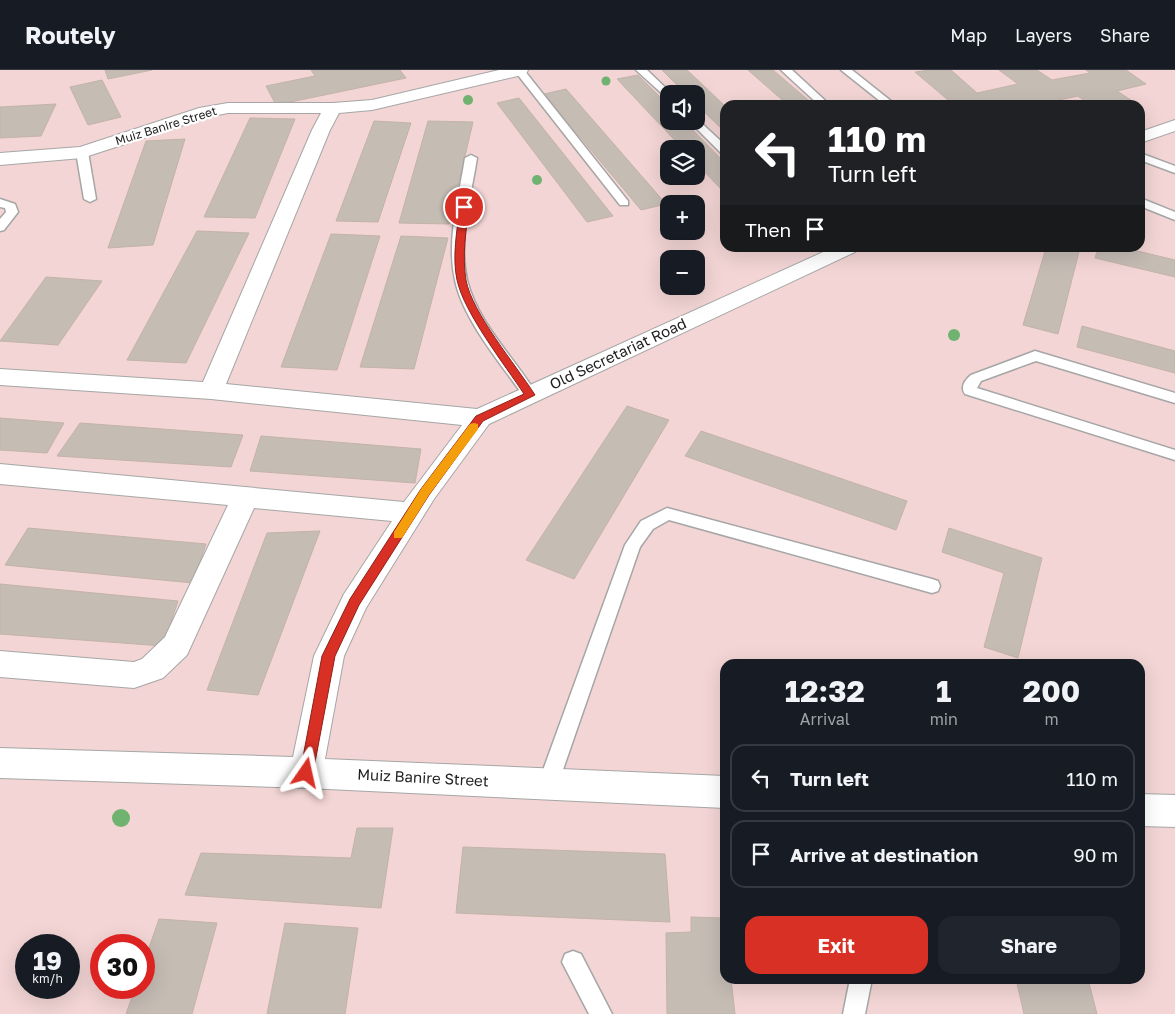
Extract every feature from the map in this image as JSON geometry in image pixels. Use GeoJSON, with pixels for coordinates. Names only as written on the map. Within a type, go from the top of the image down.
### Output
{"type":"FeatureCollection","features":[{"type":"Feature","properties":{"kind":"street","name":"Muiz Banire Street"},"geometry":{"type":"LineString","coordinates":[[0,158],[82,152],[205,112],[220,109],[333,108],[372,104],[519,70]]}},
{"type":"Feature","properties":{"kind":"street"},"geometry":{"type":"LineString","coordinates":[[211,391],[314,148],[333,108]]}},
{"type":"Feature","properties":{"kind":"street"},"geometry":{"type":"LineString","coordinates":[[1145,136],[1175,125]]}},
{"type":"Feature","properties":{"kind":"street","name":"Old Secretariat Road"},"geometry":{"type":"LineString","coordinates":[[306,773],[329,656],[354,602],[425,492],[480,418],[839,252]]}},
{"type":"Feature","properties":{"kind":"street"},"geometry":{"type":"LineString","coordinates":[[0,377],[211,391],[480,418]]}},
{"type":"Feature","properties":{"kind":"street"},"geometry":{"type":"LineString","coordinates":[[0,474],[246,496],[412,514]]}},
{"type":"Feature","properties":{"kind":"street"},"geometry":{"type":"LineString","coordinates":[[0,664],[134,675],[152,669],[176,646],[246,496]]}},
{"type":"Feature","properties":{"kind":"street","name":"Muiz Banire Street"},"geometry":{"type":"LineString","coordinates":[[0,763],[306,773],[720,792]]}},
{"type":"Feature","properties":{"kind":"street"},"geometry":{"type":"LineString","coordinates":[[1145,810],[1175,811]]}},
{"type":"Feature","properties":{"kind":"lane"},"geometry":{"type":"LineString","coordinates":[[519,70],[624,203]]}},
{"type":"Feature","properties":{"kind":"lane"},"geometry":{"type":"LineString","coordinates":[[641,70],[660,88]]}},
{"type":"Feature","properties":{"kind":"lane"},"geometry":{"type":"LineString","coordinates":[[786,70],[820,100]]}},
{"type":"Feature","properties":{"kind":"lane"},"geometry":{"type":"LineString","coordinates":[[846,70],[884,100]]}},
{"type":"Feature","properties":{"kind":"lane"},"geometry":{"type":"LineString","coordinates":[[703,130],[720,146]]}},
{"type":"Feature","properties":{"kind":"lane"},"geometry":{"type":"LineString","coordinates":[[82,152],[90,199]]}},
{"type":"Feature","properties":{"kind":"lane"},"geometry":{"type":"LineString","coordinates":[[471,158],[460,240],[462,280],[478,317],[530,395]]}},
{"type":"Feature","properties":{"kind":"lane"},"geometry":{"type":"LineString","coordinates":[[1145,158],[1175,170]]}},
{"type":"Feature","properties":{"kind":"lane"},"geometry":{"type":"LineString","coordinates":[[0,203],[11,206],[12,212],[0,227]]}},
{"type":"Feature","properties":{"kind":"lane"},"geometry":{"type":"LineString","coordinates":[[1145,204],[1175,216]]}},
{"type":"Feature","properties":{"kind":"lane"},"geometry":{"type":"LineString","coordinates":[[1175,398],[1034,356],[1026,357],[976,378],[971,383],[970,391],[1175,455]]}},
{"type":"Feature","properties":{"kind":"lane"},"geometry":{"type":"LineString","coordinates":[[548,784],[633,545],[646,525],[667,514],[932,586]]}},
{"type":"Feature","properties":{"kind":"lane"},"geometry":{"type":"LineString","coordinates":[[573,962],[601,1014]]}},
{"type":"Feature","properties":{"kind":"lane"},"geometry":{"type":"LineString","coordinates":[[854,1014],[860,984]]}},
{"type":"Feature","properties":{"kind":"shaded area"},"geometry":{"type":"Polygon","coordinates":[[[0,70],[1175,70],[1175,1014],[0,1014],[0,70]]]}},
{"type":"Feature","properties":{"kind":"building"},"geometry":{"type":"Polygon","coordinates":[[[105,70],[152,70],[108,79],[105,70]]]}},
{"type":"Feature","properties":{"kind":"building"},"geometry":{"type":"Polygon","coordinates":[[[311,70],[400,70],[406,78],[276,105],[266,86],[315,76],[311,70]]]}},
{"type":"Feature","properties":{"kind":"building"},"geometry":{"type":"Polygon","coordinates":[[[662,70],[687,70],[703,85],[677,85],[662,70]]]}},
{"type":"Feature","properties":{"kind":"building"},"geometry":{"type":"Polygon","coordinates":[[[748,70],[773,70],[808,100],[782,100],[748,70]]]}},
{"type":"Feature","properties":{"kind":"building"},"geometry":{"type":"Polygon","coordinates":[[[951,70],[977,93],[1018,84],[999,70],[1037,70],[1052,80],[1090,73],[1086,70],[1126,70],[1146,84],[1117,91],[1131,100],[1083,100],[1078,96],[1059,100],[948,100],[915,72],[951,70]]]}},
{"type":"Feature","properties":{"kind":"building"},"geometry":{"type":"Polygon","coordinates":[[[638,75],[660,97],[660,125],[617,79],[638,75]]]}},
{"type":"Feature","properties":{"kind":"building"},"geometry":{"type":"Polygon","coordinates":[[[102,80],[121,117],[88,125],[70,87],[102,80]]]}},
{"type":"Feature","properties":{"kind":"building"},"geometry":{"type":"Polygon","coordinates":[[[705,87],[720,101],[720,127],[705,113],[705,87]]]}},
{"type":"Feature","properties":{"kind":"building"},"geometry":{"type":"Polygon","coordinates":[[[566,89],[660,197],[660,205],[641,210],[544,94],[566,89]]]}},
{"type":"Feature","properties":{"kind":"building"},"geometry":{"type":"Polygon","coordinates":[[[519,98],[613,216],[587,222],[497,103],[519,98]]]}},
{"type":"Feature","properties":{"kind":"building"},"geometry":{"type":"Polygon","coordinates":[[[56,104],[41,136],[0,138],[0,107],[56,104]]]}},
{"type":"Feature","properties":{"kind":"building"},"geometry":{"type":"Polygon","coordinates":[[[250,118],[295,119],[255,218],[204,217],[250,118]]]}},
{"type":"Feature","properties":{"kind":"building"},"geometry":{"type":"Polygon","coordinates":[[[374,121],[411,123],[378,222],[336,221],[374,121]]]}},
{"type":"Feature","properties":{"kind":"building"},"geometry":{"type":"Polygon","coordinates":[[[428,121],[473,122],[449,224],[399,223],[428,121]]]}},
{"type":"Feature","properties":{"kind":"building"},"geometry":{"type":"Polygon","coordinates":[[[665,130],[693,130],[703,140],[675,140],[665,130]]]}},
{"type":"Feature","properties":{"kind":"building"},"geometry":{"type":"Polygon","coordinates":[[[185,139],[153,245],[108,248],[146,141],[185,139]]]}},
{"type":"Feature","properties":{"kind":"building"},"geometry":{"type":"Polygon","coordinates":[[[705,143],[720,158],[720,188],[705,172],[705,143]]]}},
{"type":"Feature","properties":{"kind":"building"},"geometry":{"type":"Polygon","coordinates":[[[197,231],[249,233],[186,363],[127,360],[197,231]]]}},
{"type":"Feature","properties":{"kind":"building"},"geometry":{"type":"Polygon","coordinates":[[[331,234],[380,236],[337,370],[281,367],[331,234]]]}},
{"type":"Feature","properties":{"kind":"building"},"geometry":{"type":"Polygon","coordinates":[[[401,236],[448,238],[414,369],[360,367],[401,236]]]}},
{"type":"Feature","properties":{"kind":"building"},"geometry":{"type":"Polygon","coordinates":[[[1045,252],[1079,252],[1058,334],[1023,325],[1045,252]]]}},
{"type":"Feature","properties":{"kind":"building"},"geometry":{"type":"Polygon","coordinates":[[[1097,252],[1142,252],[1175,260],[1175,277],[1095,258],[1097,252]]]}},
{"type":"Feature","properties":{"kind":"building"},"geometry":{"type":"Polygon","coordinates":[[[46,277],[102,281],[58,345],[0,341],[46,277]]]}},
{"type":"Feature","properties":{"kind":"building"},"geometry":{"type":"Polygon","coordinates":[[[1082,326],[1175,351],[1175,373],[1077,347],[1082,326]]]}},
{"type":"Feature","properties":{"kind":"building"},"geometry":{"type":"Polygon","coordinates":[[[627,406],[669,420],[574,579],[526,560],[627,406]]]}},
{"type":"Feature","properties":{"kind":"building"},"geometry":{"type":"Polygon","coordinates":[[[0,418],[64,423],[47,453],[0,450],[0,418]]]}},
{"type":"Feature","properties":{"kind":"building"},"geometry":{"type":"Polygon","coordinates":[[[80,423],[243,435],[231,467],[57,456],[80,423]]]}},
{"type":"Feature","properties":{"kind":"building"},"geometry":{"type":"Polygon","coordinates":[[[701,431],[907,501],[896,530],[685,456],[701,431]]]}},
{"type":"Feature","properties":{"kind":"building"},"geometry":{"type":"Polygon","coordinates":[[[261,436],[421,449],[415,483],[250,471],[261,436]]]}},
{"type":"Feature","properties":{"kind":"building"},"geometry":{"type":"Polygon","coordinates":[[[28,528],[206,544],[193,583],[5,565],[28,528]]]}},
{"type":"Feature","properties":{"kind":"building"},"geometry":{"type":"Polygon","coordinates":[[[949,528],[1042,558],[1018,658],[984,647],[1004,573],[942,552],[949,528]]]}},
{"type":"Feature","properties":{"kind":"building"},"geometry":{"type":"Polygon","coordinates":[[[320,531],[258,695],[207,690],[267,533],[320,531]]]}},
{"type":"Feature","properties":{"kind":"building"},"geometry":{"type":"Polygon","coordinates":[[[0,584],[178,601],[163,646],[0,634],[0,584]]]}},
{"type":"Feature","properties":{"kind":"building"},"geometry":{"type":"Polygon","coordinates":[[[357,828],[393,828],[381,908],[185,895],[201,853],[351,858],[357,828]]]}},
{"type":"Feature","properties":{"kind":"building"},"geometry":{"type":"Polygon","coordinates":[[[463,847],[665,854],[670,922],[456,913],[463,847]]]}},
{"type":"Feature","properties":{"kind":"building"},"geometry":{"type":"Polygon","coordinates":[[[691,917],[720,918],[720,984],[732,984],[735,1014],[667,1014],[666,933],[691,932],[691,917]]]}},
{"type":"Feature","properties":{"kind":"building"},"geometry":{"type":"Polygon","coordinates":[[[159,919],[217,923],[192,1014],[126,1014],[131,999],[155,999],[154,934],[159,919]]]}},
{"type":"Feature","properties":{"kind":"building"},"geometry":{"type":"Polygon","coordinates":[[[285,923],[358,928],[345,1014],[267,1014],[285,923]]]}},
{"type":"Feature","properties":{"kind":"building"},"geometry":{"type":"Polygon","coordinates":[[[1017,984],[1089,984],[1097,1014],[1024,1014],[1017,984]]]}},
{"type":"Feature","properties":{"kind":"slow traffic"},"geometry":{"type":"LineString","coordinates":[[398,535],[425,492],[474,426]]}},
{"type":"Feature","properties":{"kind":"route"},"geometry":{"type":"LineString","coordinates":[[306,773],[329,656],[354,602],[425,492],[480,418],[530,395],[478,317],[462,280],[460,240],[464,207]]}}]}
